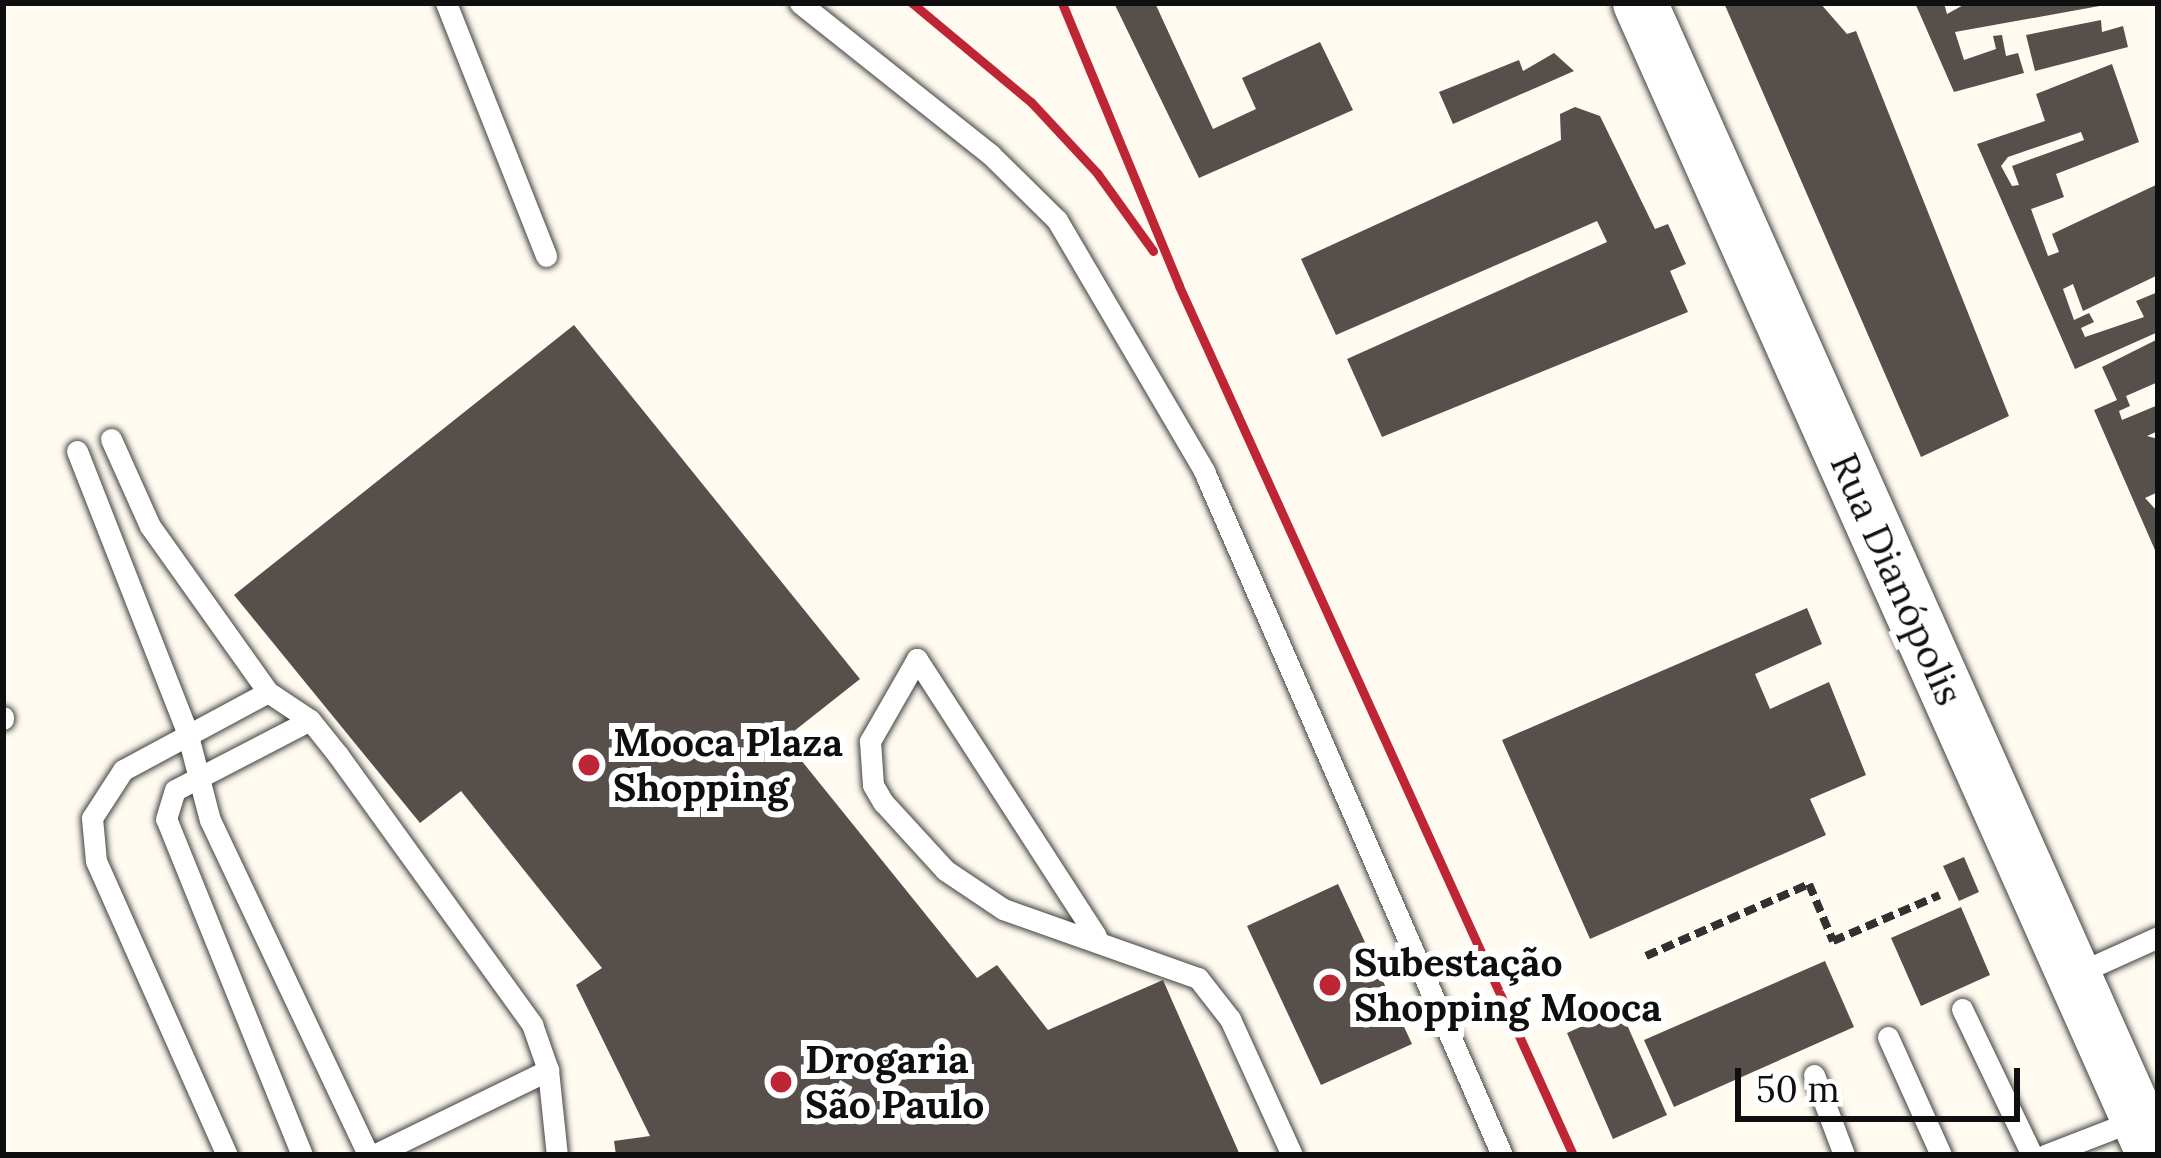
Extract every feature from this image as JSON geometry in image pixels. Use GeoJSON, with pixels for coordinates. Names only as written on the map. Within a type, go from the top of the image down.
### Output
{"type":"FeatureCollection","features":[{"type":"Feature","properties":{"kind":"street","name":"Rua Dianópolis"},"geometry":{"type":"LineString","coordinates":[[1640,3],[2146,1137]]}},
{"type":"Feature","properties":{"kind":"lane"},"geometry":{"type":"LineString","coordinates":[[446,3],[547,256]]}},
{"type":"Feature","properties":{"kind":"lane"},"geometry":{"type":"LineString","coordinates":[[800,3],[990,154],[1057,220],[1204,470],[1502,1155]]}},
{"type":"Feature","properties":{"kind":"lane"},"geometry":{"type":"LineString","coordinates":[[111,439],[150,526],[268,692],[310,720],[483,950],[532,1024],[548,1070],[560,1154]]}},
{"type":"Feature","properties":{"kind":"lane"},"geometry":{"type":"LineString","coordinates":[[77,451],[187,732],[211,820],[371,1155],[548,1070]]}},
{"type":"Feature","properties":{"kind":"lane"},"geometry":{"type":"LineString","coordinates":[[1096,936],[917,659],[870,741],[873,785],[883,802],[969,889],[1020,916],[1096,936],[1198,978],[1216,996],[1292,1155]]}},
{"type":"Feature","properties":{"kind":"lane"},"geometry":{"type":"LineString","coordinates":[[227,1155],[92,839],[106,787],[187,732],[268,692]]}},
{"type":"Feature","properties":{"kind":"lane"},"geometry":{"type":"LineString","coordinates":[[302,1155],[166,819],[175,790],[310,720]]}},
{"type":"Feature","properties":{"kind":"lane"},"geometry":{"type":"LineString","coordinates":[[2073,975],[2158,937]]}},
{"type":"Feature","properties":{"kind":"lane"},"geometry":{"type":"LineString","coordinates":[[1962,1009],[2032,1155]]}},
{"type":"Feature","properties":{"kind":"lane"},"geometry":{"type":"LineString","coordinates":[[1888,1037],[1941,1155]]}},
{"type":"Feature","properties":{"kind":"lane"},"geometry":{"type":"LineString","coordinates":[[1814,1075],[1844,1155]]}},
{"type":"Feature","properties":{"kind":"lane"},"geometry":{"type":"LineString","coordinates":[[2045,1155],[2146,1137]]}},
{"type":"Feature","properties":{"kind":"path"},"geometry":{"type":"LineString","coordinates":[[1646,956],[1809,884],[1833,941],[1940,895]]}},
{"type":"Feature","properties":{"kind":"building"},"geometry":{"type":"Polygon","coordinates":[[[1114,3],[1155,3],[1213,129],[1256,109],[1242,78],[1320,42],[1353,110],[1199,178],[1114,3]]]}},
{"type":"Feature","properties":{"kind":"building"},"geometry":{"type":"Polygon","coordinates":[[[1724,3],[1820,3],[1847,34],[1856,31],[2009,416],[1921,457],[1724,3]]]}},
{"type":"Feature","properties":{"kind":"building"},"geometry":{"type":"Polygon","coordinates":[[[1915,3],[1944,3],[1947,14],[1967,3],[2105,5],[1955,32],[1964,60],[1996,49],[1993,36],[2002,35],[2006,56],[2018,53],[2024,73],[1954,92],[1915,3]]]}},
{"type":"Feature","properties":{"kind":"building"},"geometry":{"type":"Polygon","coordinates":[[[2101,20],[2102,32],[2123,26],[2128,47],[2035,71],[2026,35],[2101,20]]]}},
{"type":"Feature","properties":{"kind":"building"},"geometry":{"type":"Polygon","coordinates":[[[1554,53],[1574,71],[1453,124],[1439,92],[1519,60],[1523,71],[1554,53]]]}},
{"type":"Feature","properties":{"kind":"building"},"geometry":{"type":"Polygon","coordinates":[[[2112,64],[2139,142],[2056,174],[2064,197],[2031,209],[2048,256],[2059,252],[2052,234],[2158,184],[2158,275],[2083,311],[2073,284],[2063,289],[2074,320],[2089,313],[2094,322],[2081,328],[2085,337],[2144,317],[2136,301],[2158,292],[2158,332],[2075,369],[1977,144],[2045,121],[2036,94],[2112,64]],[[2081,132],[2008,157],[2001,166],[2012,186],[2019,185],[2012,166],[2084,140],[2081,132]]]}},
{"type":"Feature","properties":{"kind":"building"},"geometry":{"type":"Polygon","coordinates":[[[1575,107],[1600,116],[1655,229],[1668,224],[1686,264],[1670,271],[1688,312],[1382,437],[1347,359],[1607,242],[1597,221],[1336,335],[1301,259],[1561,140],[1560,114],[1575,107]]]}},
{"type":"Feature","properties":{"kind":"building","name":"Mooca Plaza Shopping"},"geometry":{"type":"Polygon","coordinates":[[[574,325],[860,679],[784,739],[977,978],[997,965],[1048,1030],[1163,980],[1240,1155],[616,1155],[614,1141],[650,1136],[576,985],[602,968],[461,791],[420,823],[234,595],[574,325]]]}},
{"type":"Feature","properties":{"kind":"building"},"geometry":{"type":"Polygon","coordinates":[[[2158,339],[2158,382],[2126,396],[2130,406],[2119,411],[2122,420],[2158,405],[2158,431],[2147,436],[2158,439],[2158,492],[2145,498],[2158,512],[2158,557],[2094,410],[2117,400],[2102,367],[2158,339]]]}},
{"type":"Feature","properties":{"kind":"building"},"geometry":{"type":"Polygon","coordinates":[[[1807,608],[1822,644],[1755,674],[1770,709],[1829,682],[1866,775],[1810,799],[1826,835],[1590,939],[1502,740],[1807,608]]]}},
{"type":"Feature","properties":{"kind":"building"},"geometry":{"type":"Polygon","coordinates":[[[1964,857],[1979,892],[1959,901],[1943,866],[1964,857]]]}},
{"type":"Feature","properties":{"kind":"building","name":"Subestação Shopping Mooca"},"geometry":{"type":"Polygon","coordinates":[[[1338,884],[1412,1044],[1321,1085],[1247,926],[1338,884]]]}},
{"type":"Feature","properties":{"kind":"building"},"geometry":{"type":"Polygon","coordinates":[[[1961,907],[1990,975],[1921,1006],[1891,938],[1961,907]]]}},
{"type":"Feature","properties":{"kind":"building"},"geometry":{"type":"Polygon","coordinates":[[[1825,961],[1854,1027],[1674,1107],[1644,1040],[1825,961]]]}},
{"type":"Feature","properties":{"kind":"building"},"geometry":{"type":"Polygon","coordinates":[[[1620,1009],[1667,1115],[1613,1139],[1567,1033],[1620,1009]]]}},
{"type":"Feature","properties":{"kind":"railway"},"geometry":{"type":"LineString","coordinates":[[912,3],[1031,102],[1097,173],[1153,251]]}},
{"type":"Feature","properties":{"kind":"railway"},"geometry":{"type":"LineString","coordinates":[[1062,3],[1179,286],[1573,1155]]}},
{"type":"Feature","properties":{"kind":"place","name":"Mooca Plaza Shopping"},"geometry":{"type":"Point","coordinates":[589,765]}},
{"type":"Feature","properties":{"kind":"place","name":"Subestação Shopping Mooca"},"geometry":{"type":"Point","coordinates":[1330,985]}},
{"type":"Feature","properties":{"kind":"place","name":"Drogaria São Paulo"},"geometry":{"type":"Point","coordinates":[781,1082]}}]}
